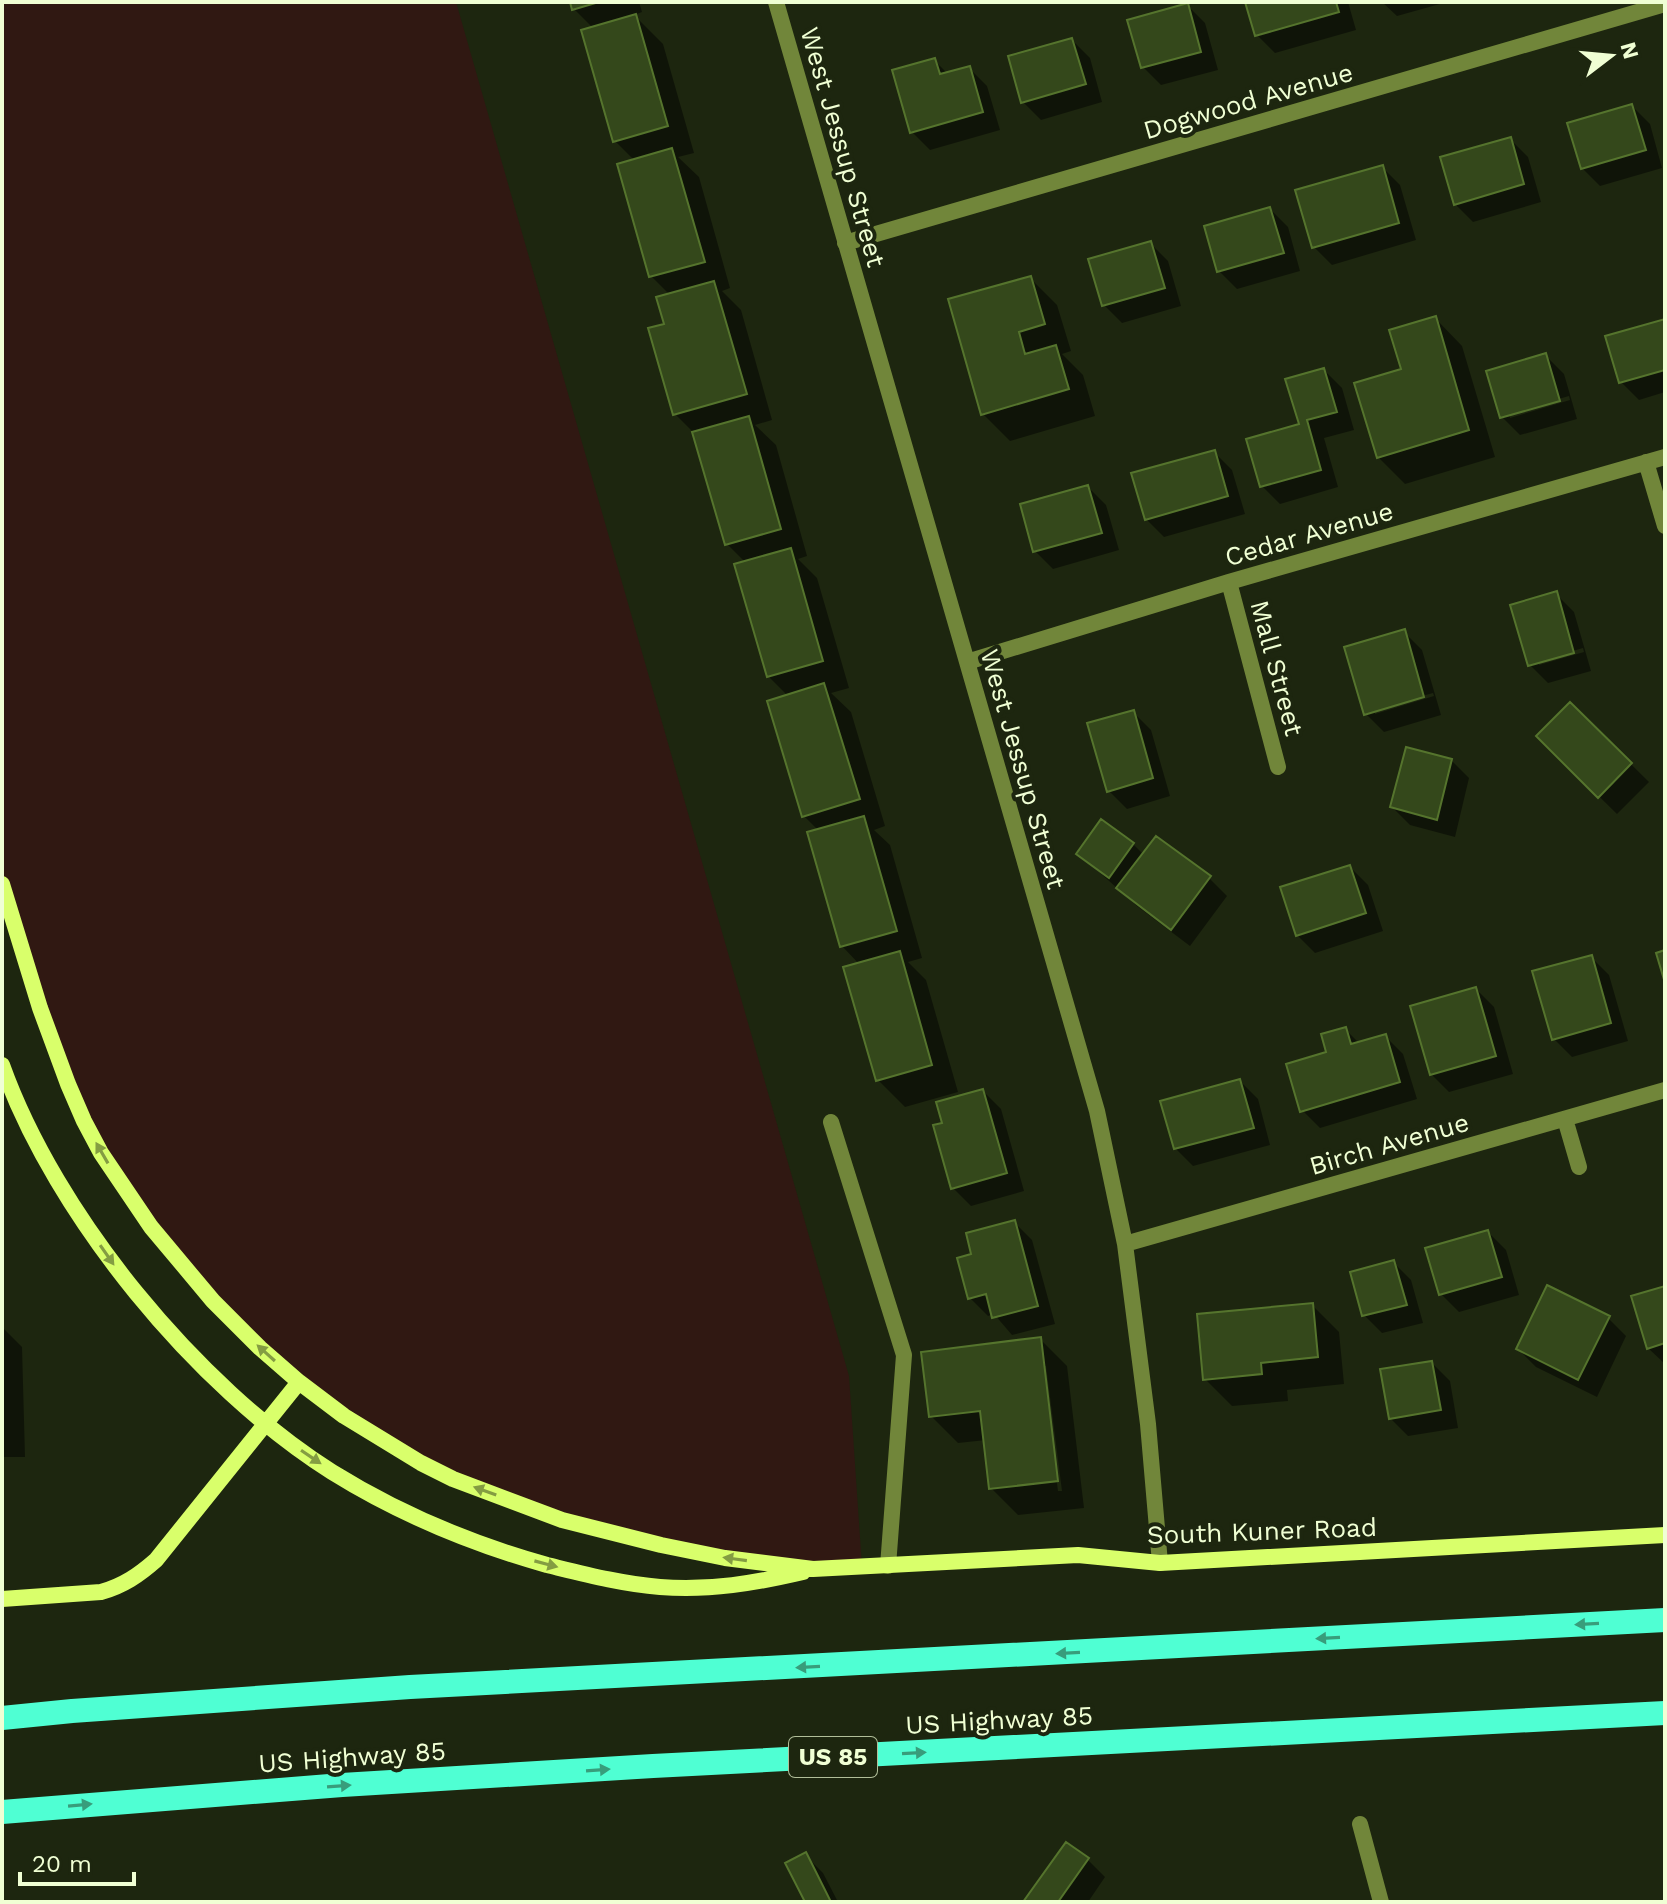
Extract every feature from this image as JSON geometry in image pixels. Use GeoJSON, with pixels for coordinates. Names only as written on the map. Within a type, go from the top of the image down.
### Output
{"type":"FeatureCollection","features":[{"type":"Feature","properties":{"kind":"highway"},"geometry":{"type":"LineString","coordinates":[[2,1718],[441,1685],[1665,1620]]}},
{"type":"Feature","properties":{"kind":"highway","name":"US Highway 85"},"geometry":{"type":"LineString","coordinates":[[2,1812],[342,1785],[653,1766],[1665,1713]]}},
{"type":"Feature","properties":{"kind":"street","name":"West Jessup Street"},"geometry":{"type":"LineString","coordinates":[[776,2],[1097,1111],[1125,1244],[1148,1424],[1160,1563]]}},
{"type":"Feature","properties":{"kind":"street","name":"Dogwood Avenue"},"geometry":{"type":"LineString","coordinates":[[845,243],[1665,4]]}},
{"type":"Feature","properties":{"kind":"street","name":"Cedar Avenue"},"geometry":{"type":"LineString","coordinates":[[967,662],[1229,582],[1665,457]]}},
{"type":"Feature","properties":{"kind":"street"},"geometry":{"type":"LineString","coordinates":[[1646,462],[1665,526]]}},
{"type":"Feature","properties":{"kind":"street","name":"Mall Street"},"geometry":{"type":"LineString","coordinates":[[1229,582],[1278,767]]}},
{"type":"Feature","properties":{"kind":"street"},"geometry":{"type":"LineString","coordinates":[[2,884],[53,1047],[101,1153],[125,1191],[181,1265],[222,1311],[299,1382],[355,1423],[421,1463],[453,1479],[562,1520],[725,1558],[813,1569]]}},
{"type":"Feature","properties":{"kind":"street"},"geometry":{"type":"LineString","coordinates":[[2,1065],[14,1100],[44,1156],[116,1267],[217,1380],[266,1425],[333,1472],[403,1512],[491,1547],[571,1571],[659,1587],[692,1588],[755,1583],[813,1569]]}},
{"type":"Feature","properties":{"kind":"street","name":"Birch Avenue"},"geometry":{"type":"LineString","coordinates":[[1125,1244],[1665,1090]]}},
{"type":"Feature","properties":{"kind":"street"},"geometry":{"type":"LineString","coordinates":[[1565,1119],[1579,1167]]}},
{"type":"Feature","properties":{"kind":"street"},"geometry":{"type":"LineString","coordinates":[[831,1122],[904,1355],[888,1566]]}},
{"type":"Feature","properties":{"kind":"street"},"geometry":{"type":"LineString","coordinates":[[2,1599],[101,1592],[131,1580],[156,1560],[299,1382]]}},
{"type":"Feature","properties":{"kind":"street","name":"South Kuner Road"},"geometry":{"type":"LineString","coordinates":[[813,1569],[1078,1555],[1160,1563],[1665,1535]]}},
{"type":"Feature","properties":{"kind":"street"},"geometry":{"type":"LineString","coordinates":[[1360,1824],[1381,1902]]}},
{"type":"Feature","properties":{"kind":"shaded area"},"geometry":{"type":"Polygon","coordinates":[[[2,2],[456,2],[849,1376],[862,1567],[813,1569],[562,1520],[378,1437],[213,1301],[101,1153],[2,884],[2,2]]]}},
{"type":"Feature","properties":{"kind":"building"},"geometry":{"type":"Polygon","coordinates":[[[570,2],[599,2],[572,10],[570,2]]]}},
{"type":"Feature","properties":{"kind":"building"},"geometry":{"type":"Polygon","coordinates":[[[1245,2],[1336,2],[1339,12],[1255,36],[1245,2]]]}},
{"type":"Feature","properties":{"kind":"building"},"geometry":{"type":"Polygon","coordinates":[[[1188,3],[1201,52],[1141,68],[1127,20],[1188,3]]]}},
{"type":"Feature","properties":{"kind":"building"},"geometry":{"type":"Polygon","coordinates":[[[636,14],[668,126],[613,142],[581,30],[636,14]]]}},
{"type":"Feature","properties":{"kind":"building"},"geometry":{"type":"Polygon","coordinates":[[[1072,38],[1086,84],[1021,103],[1008,56],[1072,38]]]}},
{"type":"Feature","properties":{"kind":"building"},"geometry":{"type":"Polygon","coordinates":[[[935,58],[940,74],[970,66],[983,112],[910,133],[892,70],[935,58]]]}},
{"type":"Feature","properties":{"kind":"building"},"geometry":{"type":"Polygon","coordinates":[[[1632,104],[1646,150],[1581,169],[1567,123],[1632,104]]]}},
{"type":"Feature","properties":{"kind":"building"},"geometry":{"type":"Polygon","coordinates":[[[1511,137],[1524,184],[1454,205],[1440,157],[1511,137]]]}},
{"type":"Feature","properties":{"kind":"building"},"geometry":{"type":"Polygon","coordinates":[[[672,148],[705,262],[649,277],[617,164],[672,148]]]}},
{"type":"Feature","properties":{"kind":"building"},"geometry":{"type":"Polygon","coordinates":[[[1383,165],[1399,223],[1312,248],[1295,190],[1383,165]]]}},
{"type":"Feature","properties":{"kind":"building"},"geometry":{"type":"Polygon","coordinates":[[[1270,207],[1284,253],[1217,272],[1204,226],[1270,207]]]}},
{"type":"Feature","properties":{"kind":"building"},"geometry":{"type":"Polygon","coordinates":[[[1151,241],[1165,288],[1102,306],[1088,259],[1151,241]]]}},
{"type":"Feature","properties":{"kind":"building"},"geometry":{"type":"Polygon","coordinates":[[[1031,276],[1045,324],[1019,332],[1025,354],[1056,345],[1069,389],[981,415],[948,299],[1031,276]]]}},
{"type":"Feature","properties":{"kind":"building"},"geometry":{"type":"Polygon","coordinates":[[[714,281],[747,394],[673,415],[648,328],[664,324],[656,297],[714,281]]]}},
{"type":"Feature","properties":{"kind":"building"},"geometry":{"type":"Polygon","coordinates":[[[1436,316],[1469,430],[1377,458],[1354,383],[1401,369],[1389,330],[1436,316]]]}},
{"type":"Feature","properties":{"kind":"building"},"geometry":{"type":"Polygon","coordinates":[[[1665,319],[1665,370],[1619,383],[1605,336],[1665,319]]]}},
{"type":"Feature","properties":{"kind":"building"},"geometry":{"type":"Polygon","coordinates":[[[1546,353],[1560,401],[1500,418],[1486,371],[1546,353]]]}},
{"type":"Feature","properties":{"kind":"building"},"geometry":{"type":"Polygon","coordinates":[[[1324,368],[1337,412],[1307,420],[1321,470],[1260,487],[1246,439],[1299,424],[1285,379],[1324,368]]]}},
{"type":"Feature","properties":{"kind":"building"},"geometry":{"type":"Polygon","coordinates":[[[749,416],[781,529],[725,545],[692,432],[749,416]]]}},
{"type":"Feature","properties":{"kind":"building"},"geometry":{"type":"Polygon","coordinates":[[[1215,450],[1228,496],[1145,520],[1131,473],[1215,450]]]}},
{"type":"Feature","properties":{"kind":"building"},"geometry":{"type":"Polygon","coordinates":[[[1088,485],[1102,533],[1033,552],[1020,504],[1088,485]]]}},
{"type":"Feature","properties":{"kind":"building"},"geometry":{"type":"Polygon","coordinates":[[[791,548],[823,661],[767,677],[734,564],[791,548]]]}},
{"type":"Feature","properties":{"kind":"building"},"geometry":{"type":"Polygon","coordinates":[[[1557,591],[1574,653],[1528,666],[1510,605],[1557,591]]]}},
{"type":"Feature","properties":{"kind":"building"},"geometry":{"type":"Polygon","coordinates":[[[1405,629],[1424,697],[1364,715],[1344,647],[1405,629]]]}},
{"type":"Feature","properties":{"kind":"building"},"geometry":{"type":"Polygon","coordinates":[[[824,683],[860,799],[802,817],[767,701],[824,683]]]}},
{"type":"Feature","properties":{"kind":"building"},"geometry":{"type":"Polygon","coordinates":[[[1570,702],[1632,763],[1598,798],[1536,736],[1570,702]]]}},
{"type":"Feature","properties":{"kind":"building"},"geometry":{"type":"Polygon","coordinates":[[[1134,710],[1153,778],[1107,792],[1087,723],[1134,710]]]}},
{"type":"Feature","properties":{"kind":"building"},"geometry":{"type":"Polygon","coordinates":[[[1406,747],[1452,759],[1437,820],[1390,807],[1406,747]]]}},
{"type":"Feature","properties":{"kind":"building"},"geometry":{"type":"Polygon","coordinates":[[[864,816],[897,931],[840,947],[807,832],[864,816]]]}},
{"type":"Feature","properties":{"kind":"building"},"geometry":{"type":"Polygon","coordinates":[[[1101,819],[1134,843],[1109,878],[1076,854],[1101,819]]]}},
{"type":"Feature","properties":{"kind":"building"},"geometry":{"type":"Polygon","coordinates":[[[1156,836],[1211,876],[1171,930],[1116,888],[1156,836]]]}},
{"type":"Feature","properties":{"kind":"building"},"geometry":{"type":"Polygon","coordinates":[[[1350,865],[1366,913],[1296,936],[1280,887],[1350,865]]]}},
{"type":"Feature","properties":{"kind":"building"},"geometry":{"type":"Polygon","coordinates":[[[1665,950],[1665,983],[1656,953],[1665,950]]]}},
{"type":"Feature","properties":{"kind":"building"},"geometry":{"type":"Polygon","coordinates":[[[900,951],[932,1065],[876,1081],[843,967],[900,951]]]}},
{"type":"Feature","properties":{"kind":"building"},"geometry":{"type":"Polygon","coordinates":[[[1592,955],[1611,1023],[1552,1040],[1532,971],[1592,955]]]}},
{"type":"Feature","properties":{"kind":"building"},"geometry":{"type":"Polygon","coordinates":[[[1476,987],[1496,1056],[1430,1075],[1410,1006],[1476,987]]]}},
{"type":"Feature","properties":{"kind":"building"},"geometry":{"type":"Polygon","coordinates":[[[1346,1027],[1351,1044],[1386,1034],[1400,1082],[1300,1112],[1286,1064],[1326,1052],[1321,1034],[1346,1027]]]}},
{"type":"Feature","properties":{"kind":"building"},"geometry":{"type":"Polygon","coordinates":[[[1240,1079],[1254,1128],[1174,1149],[1160,1101],[1240,1079]]]}},
{"type":"Feature","properties":{"kind":"building"},"geometry":{"type":"Polygon","coordinates":[[[983,1089],[1007,1173],[951,1189],[933,1125],[942,1123],[936,1102],[983,1089]]]}},
{"type":"Feature","properties":{"kind":"building"},"geometry":{"type":"Polygon","coordinates":[[[1015,1220],[1038,1306],[992,1318],[986,1294],[968,1299],[957,1258],[971,1254],[966,1233],[1015,1220]]]}},
{"type":"Feature","properties":{"kind":"building"},"geometry":{"type":"Polygon","coordinates":[[[1488,1230],[1502,1277],[1439,1295],[1425,1248],[1488,1230]]]}},
{"type":"Feature","properties":{"kind":"building"},"geometry":{"type":"Polygon","coordinates":[[[1394,1260],[1407,1305],[1362,1316],[1350,1272],[1394,1260]]]}},
{"type":"Feature","properties":{"kind":"building"},"geometry":{"type":"Polygon","coordinates":[[[1547,1285],[1610,1316],[1578,1380],[1516,1349],[1547,1285]]]}},
{"type":"Feature","properties":{"kind":"building"},"geometry":{"type":"Polygon","coordinates":[[[1665,1286],[1665,1343],[1647,1349],[1631,1296],[1665,1286]]]}},
{"type":"Feature","properties":{"kind":"building"},"geometry":{"type":"Polygon","coordinates":[[[1313,1303],[1318,1357],[1261,1363],[1262,1374],[1203,1380],[1197,1314],[1313,1303]]]}},
{"type":"Feature","properties":{"kind":"building"},"geometry":{"type":"Polygon","coordinates":[[[1041,1337],[1058,1481],[989,1489],[980,1411],[929,1417],[921,1352],[1041,1337]]]}},
{"type":"Feature","properties":{"kind":"building"},"geometry":{"type":"Polygon","coordinates":[[[1432,1361],[1441,1410],[1389,1419],[1380,1369],[1432,1361]]]}},
{"type":"Feature","properties":{"kind":"building"},"geometry":{"type":"Polygon","coordinates":[[[1066,1842],[1089,1858],[1058,1902],[1023,1902],[1066,1842]]]}},
{"type":"Feature","properties":{"kind":"building"},"geometry":{"type":"Polygon","coordinates":[[[806,1852],[831,1902],[805,1902],[785,1863],[806,1852]]]}}]}
